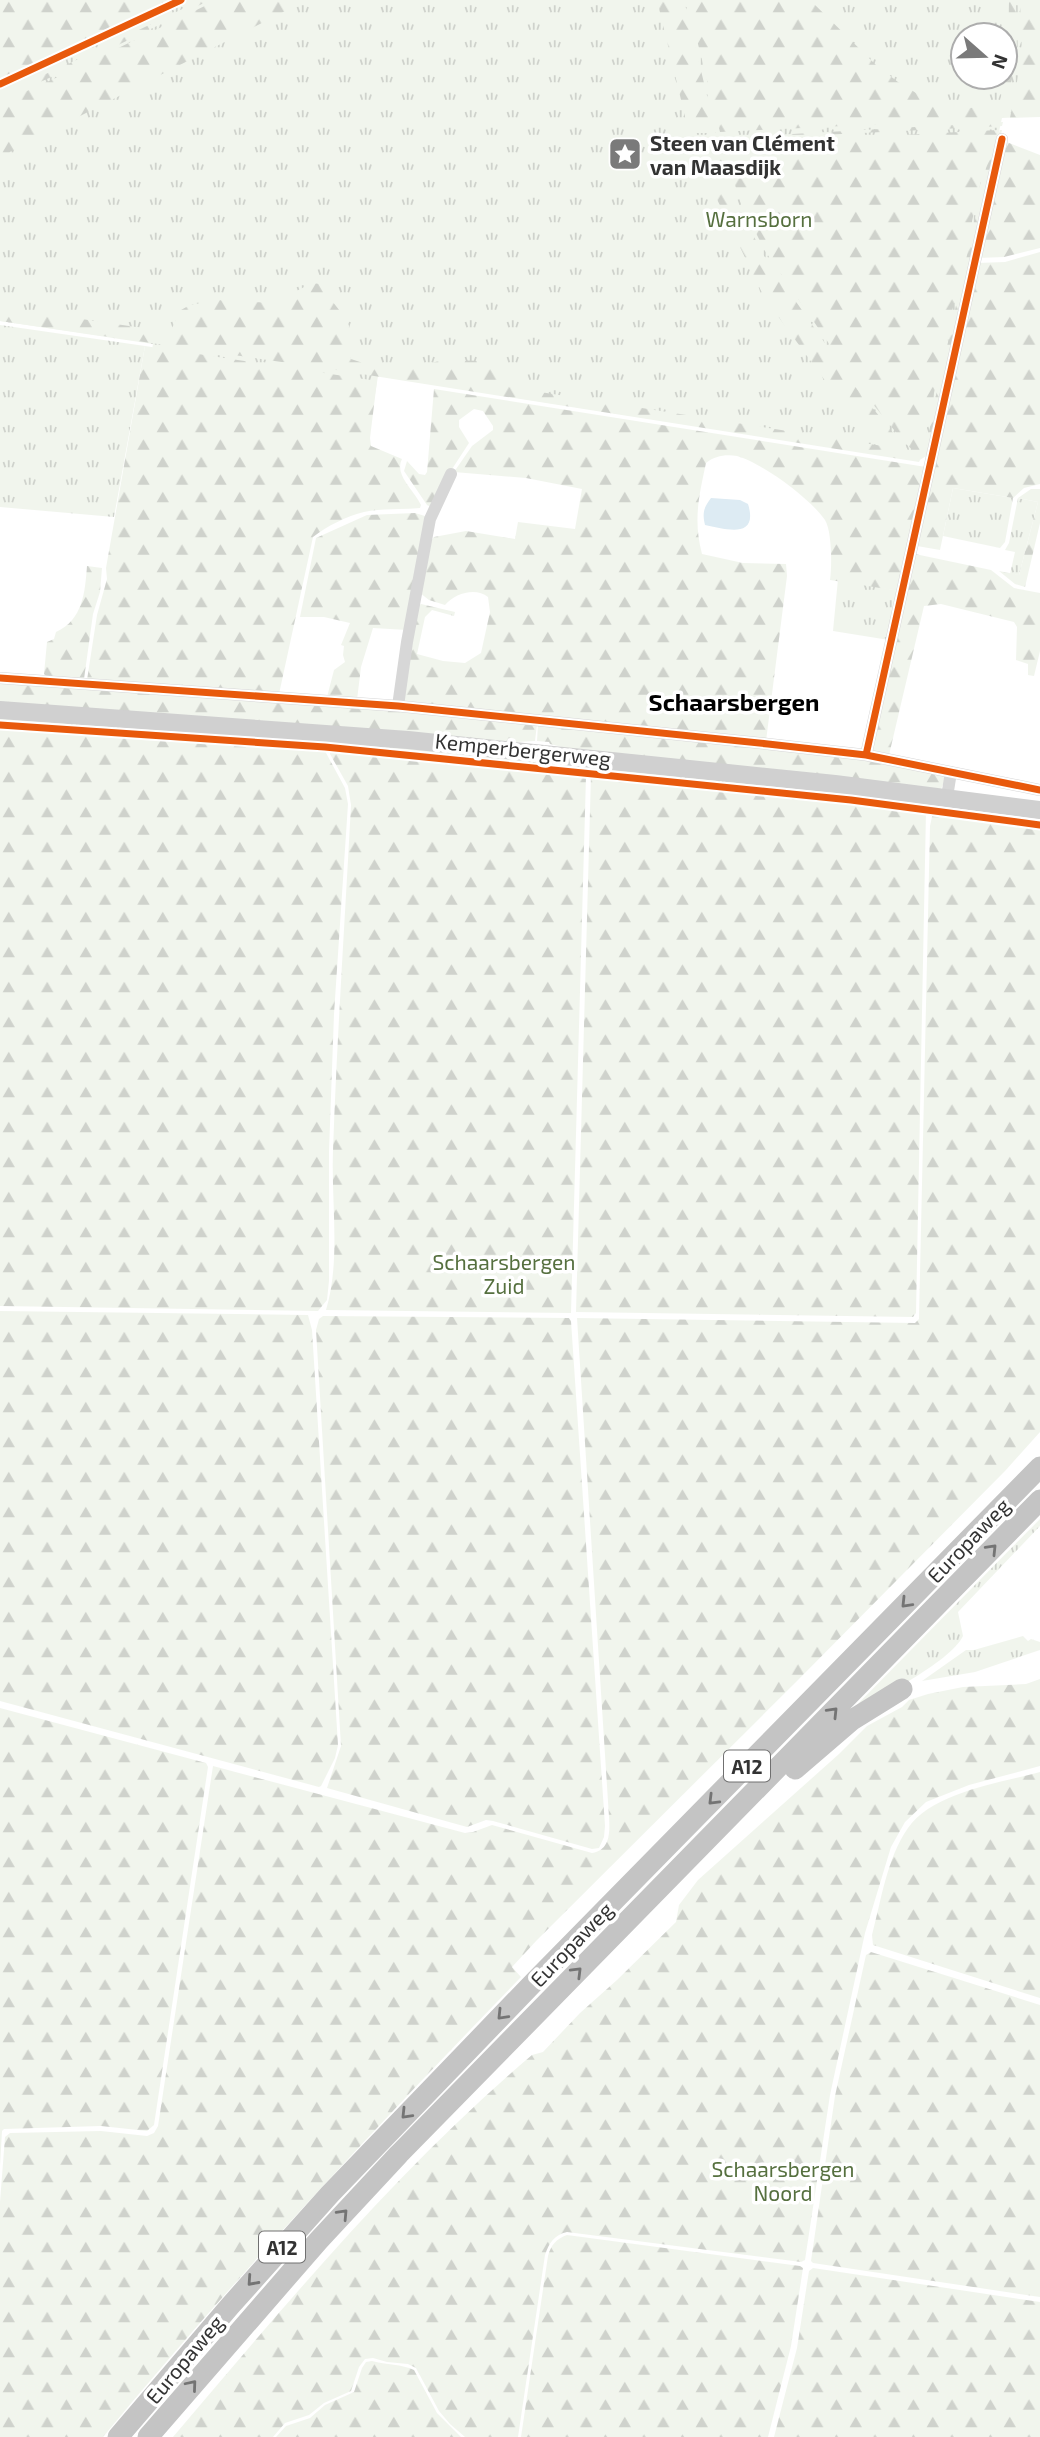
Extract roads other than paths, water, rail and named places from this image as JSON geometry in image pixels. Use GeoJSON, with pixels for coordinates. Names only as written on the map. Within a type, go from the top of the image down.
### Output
{"type":"FeatureCollection","features":[{"type":"Feature","properties":{"kind":"highway","name":"Europaweg"},"geometry":{"type":"LineString","coordinates":[[118,2437],[330,2194],[517,1999],[1040,1467]]}},
{"type":"Feature","properties":{"kind":"highway","name":"Europaweg"},"geometry":{"type":"LineString","coordinates":[[148,2437],[272,2292],[390,2163],[1040,1500]]}},
{"type":"Feature","properties":{"kind":"highway","name":"A12"},"geometry":{"type":"LineString","coordinates":[[614,1936],[686,1874],[808,1756],[852,1720],[902,1689]]}},
{"type":"Feature","properties":{"kind":"main road","name":"Kemperbergerweg"},"geometry":{"type":"LineString","coordinates":[[0,710],[395,739],[947,797],[1040,810]]}},
{"type":"Feature","properties":{"kind":"street"},"geometry":{"type":"LineString","coordinates":[[866,755],[1002,139]]}},
{"type":"Feature","properties":{"kind":"street"},"geometry":{"type":"LineString","coordinates":[[398,706],[403,664],[430,519],[451,474]]}},
{"type":"Feature","properties":{"kind":"street","name":"Kemperbergerweg"},"geometry":{"type":"LineString","coordinates":[[0,678],[398,706],[866,755],[1040,790]]}},
{"type":"Feature","properties":{"kind":"street"},"geometry":{"type":"LineString","coordinates":[[947,797],[951,772]]}},
{"type":"Feature","properties":{"kind":"place","name":"Steen van Clément van Maasdijk"},"geometry":{"type":"Point","coordinates":[625,154]}},
{"type":"Feature","properties":{"kind":"district","name":"Schaarsbergen"},"geometry":{"type":"Point","coordinates":[734,701]}},
{"type":"Feature","properties":{"kind":"park label","name":"Warnsborn"},"geometry":{"type":"Point","coordinates":[759,218]}},
{"type":"Feature","properties":{"kind":"park label","name":"Schaarsbergen Zuid"},"geometry":{"type":"Point","coordinates":[504,1273]}},
{"type":"Feature","properties":{"kind":"park label","name":"Schaarsbergen Noord"},"geometry":{"type":"Point","coordinates":[783,2180]}}]}
